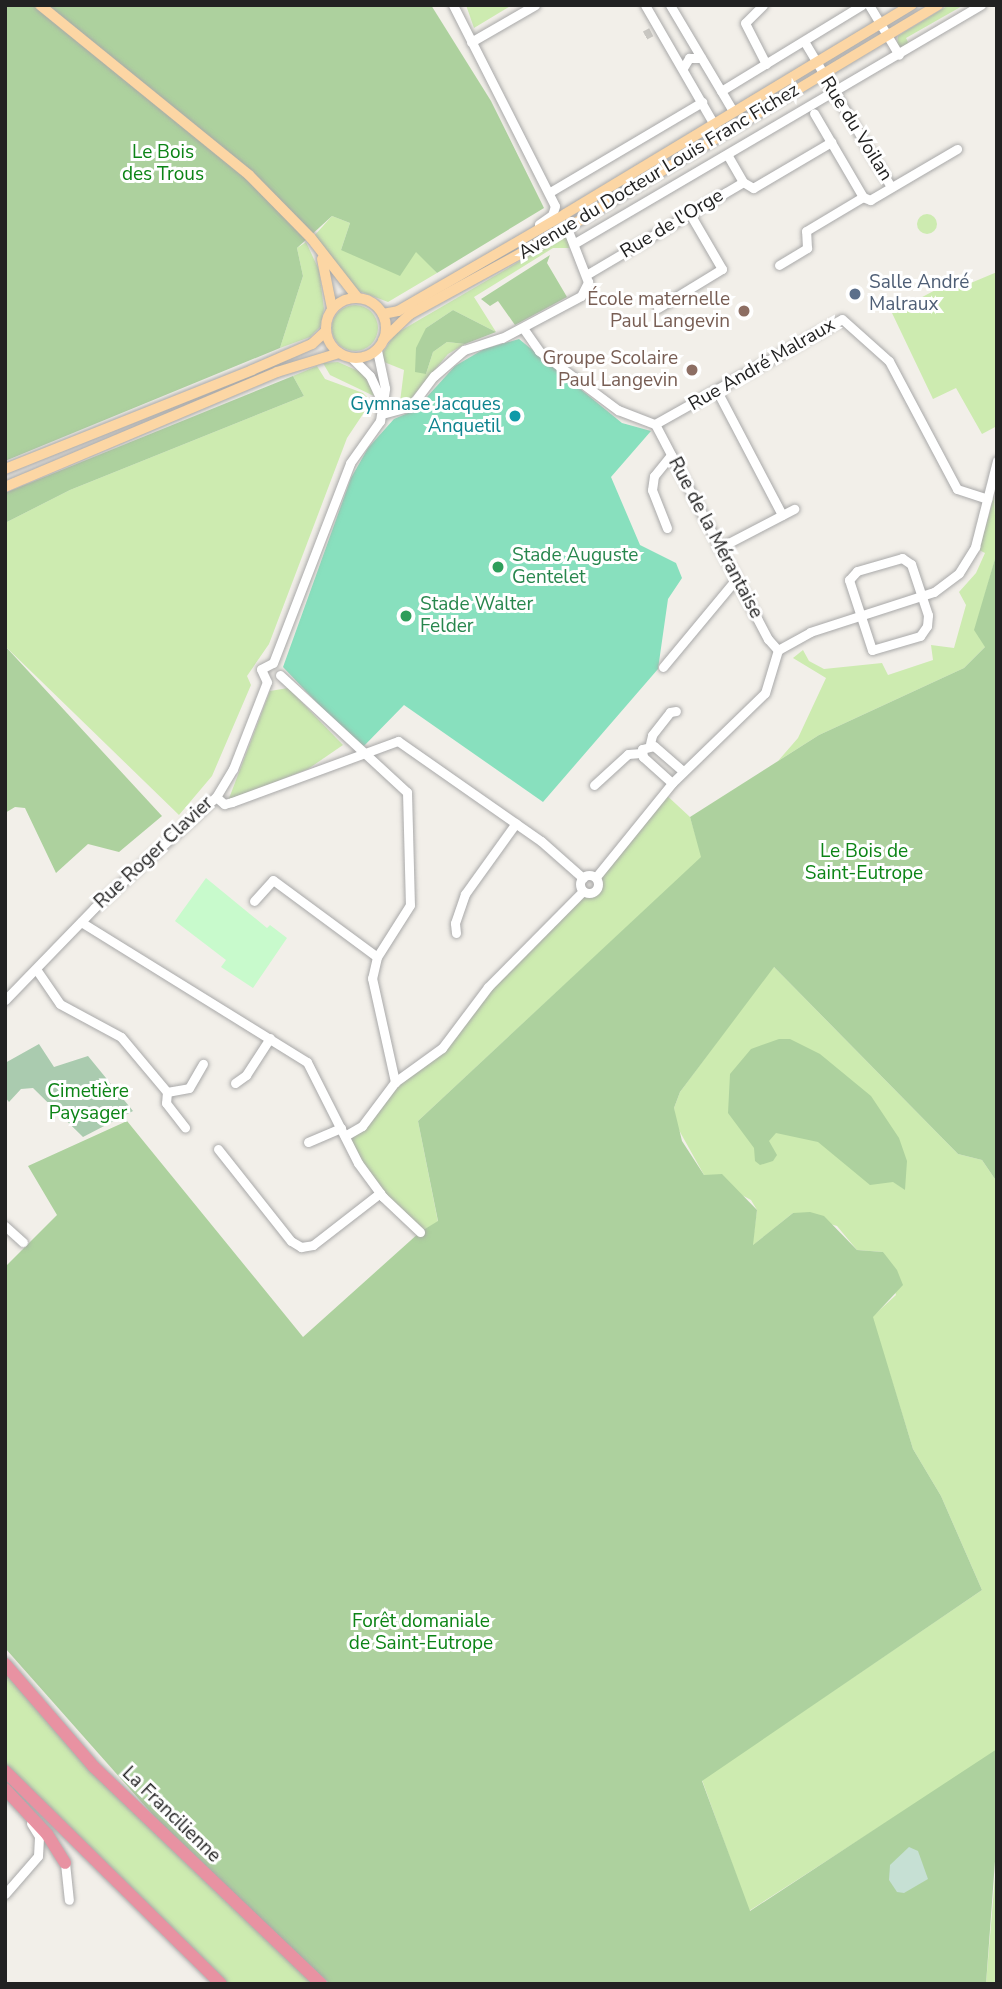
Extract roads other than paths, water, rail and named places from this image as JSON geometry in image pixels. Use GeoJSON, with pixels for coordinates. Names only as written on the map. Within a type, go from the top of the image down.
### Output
{"type":"FeatureCollection","features":[{"type":"Feature","properties":{"kind":"highway","name":"La Francilienne"},"geometry":{"type":"LineString","coordinates":[[5,1664],[94,1767],[321,1984]]}},
{"type":"Feature","properties":{"kind":"highway"},"geometry":{"type":"LineString","coordinates":[[5,1771],[221,1984]]}},
{"type":"Feature","properties":{"kind":"highway"},"geometry":{"type":"LineString","coordinates":[[6,1790],[47,1833],[65,1863]]}},
{"type":"Feature","properties":{"kind":"main road"},"geometry":{"type":"LineString","coordinates":[[40,5],[63,20]]}},
{"type":"Feature","properties":{"kind":"main road"},"geometry":{"type":"LineString","coordinates":[[48,5],[249,175],[311,238],[357,297],[368,300],[383,314],[380,345],[352,358],[339,353],[326,332]]}},
{"type":"Feature","properties":{"kind":"main road","name":"Avenue du Docteur Louis Franc Fichez"},"geometry":{"type":"LineString","coordinates":[[380,345],[410,314],[567,228],[645,181],[815,62],[912,5]]}},
{"type":"Feature","properties":{"kind":"main road","name":"Avenue du Docteur Louis Franc Fichez"},"geometry":{"type":"LineString","coordinates":[[383,314],[398,311],[728,121],[822,75],[938,5]]}},
{"type":"Feature","properties":{"kind":"main road"},"geometry":{"type":"LineString","coordinates":[[645,181],[728,121]]}},
{"type":"Feature","properties":{"kind":"main road"},"geometry":{"type":"LineString","coordinates":[[5,470],[312,344],[326,332],[332,308],[326,267],[311,238]]}},
{"type":"Feature","properties":{"kind":"main road"},"geometry":{"type":"LineString","coordinates":[[332,308],[357,297]]}},
{"type":"Feature","properties":{"kind":"main road"},"geometry":{"type":"LineString","coordinates":[[5,487],[278,372],[339,353]]}},
{"type":"Feature","properties":{"kind":"street"},"geometry":{"type":"LineString","coordinates":[[453,5],[555,206],[552,215],[497,253]]}},
{"type":"Feature","properties":{"kind":"street"},"geometry":{"type":"LineString","coordinates":[[471,42],[535,5]]}},
{"type":"Feature","properties":{"kind":"street"},"geometry":{"type":"LineString","coordinates":[[645,5],[702,102],[728,121]]}},
{"type":"Feature","properties":{"kind":"street"},"geometry":{"type":"LineString","coordinates":[[670,5],[720,91],[728,121]]}},
{"type":"Feature","properties":{"kind":"street"},"geometry":{"type":"LineString","coordinates":[[763,5],[746,23],[766,64]]}},
{"type":"Feature","properties":{"kind":"street"},"geometry":{"type":"LineString","coordinates":[[720,91],[862,5]]}},
{"type":"Feature","properties":{"kind":"street"},"geometry":{"type":"LineString","coordinates":[[869,5],[899,55]]}},
{"type":"Feature","properties":{"kind":"street"},"geometry":{"type":"LineString","coordinates":[[575,243],[834,94],[981,5]]}},
{"type":"Feature","properties":{"kind":"street","name":"Rue du Voilan"},"geometry":{"type":"LineString","coordinates":[[804,41],[891,187],[957,149]]}},
{"type":"Feature","properties":{"kind":"street"},"geometry":{"type":"LineString","coordinates":[[683,68],[692,56],[701,58]]}},
{"type":"Feature","properties":{"kind":"street"},"geometry":{"type":"LineString","coordinates":[[550,192],[702,102]]}},
{"type":"Feature","properties":{"kind":"street"},"geometry":{"type":"LineString","coordinates":[[814,113],[863,197],[870,200],[891,187]]}},
{"type":"Feature","properties":{"kind":"street","name":"Rue de l'Orge"},"geometry":{"type":"LineString","coordinates":[[586,275],[743,182],[753,188],[831,142]]}},
{"type":"Feature","properties":{"kind":"street"},"geometry":{"type":"LineString","coordinates":[[728,156],[743,182]]}},
{"type":"Feature","properties":{"kind":"street"},"geometry":{"type":"LineString","coordinates":[[779,265],[807,248],[806,232],[863,197]]}},
{"type":"Feature","properties":{"kind":"street"},"geometry":{"type":"LineString","coordinates":[[658,308],[722,269],[690,214]]}},
{"type":"Feature","properties":{"kind":"street"},"geometry":{"type":"LineString","coordinates":[[383,412],[411,406],[441,368],[464,350],[523,328],[572,303],[586,290],[586,275],[573,250],[575,243],[567,228]]}},
{"type":"Feature","properties":{"kind":"street","name":"Rue André Malraux"},"geometry":{"type":"LineString","coordinates":[[655,424],[717,391],[837,320],[847,321],[889,361],[957,489],[987,499]]}},
{"type":"Feature","properties":{"kind":"street"},"geometry":{"type":"LineString","coordinates":[[523,328],[529,343],[618,410],[655,424]]}},
{"type":"Feature","properties":{"kind":"street"},"geometry":{"type":"LineString","coordinates":[[380,345],[385,388],[383,412],[350,463],[273,663],[280,675],[360,754],[402,784],[407,792],[410,905],[377,957],[373,993],[395,1082]]}},
{"type":"Feature","properties":{"kind":"street"},"geometry":{"type":"LineString","coordinates":[[352,358],[370,376],[379,393],[383,412]]}},
{"type":"Feature","properties":{"kind":"street"},"geometry":{"type":"LineString","coordinates":[[717,391],[782,514]]}},
{"type":"Feature","properties":{"kind":"street","name":"Rue de la Mérantaise"},"geometry":{"type":"LineString","coordinates":[[655,424],[719,548],[778,650]]}},
{"type":"Feature","properties":{"kind":"street"},"geometry":{"type":"LineString","coordinates":[[667,528],[652,490],[654,477],[671,455]]}},
{"type":"Feature","properties":{"kind":"street"},"geometry":{"type":"LineString","coordinates":[[583,891],[595,891],[596,877],[672,783],[765,693],[778,650],[810,632],[922,597],[946,584],[968,562],[997,461]]}},
{"type":"Feature","properties":{"kind":"street"},"geometry":{"type":"LineString","coordinates":[[719,548],[794,509]]}},
{"type":"Feature","properties":{"kind":"street"},"geometry":{"type":"LineString","coordinates":[[896,559],[911,564],[922,597],[928,620],[925,631],[876,650],[868,647],[851,576],[896,559]]}},
{"type":"Feature","properties":{"kind":"street"},"geometry":{"type":"LineString","coordinates":[[663,667],[736,579]]}},
{"type":"Feature","properties":{"kind":"street","name":"Rue Roger Clavier"},"geometry":{"type":"LineString","coordinates":[[5,1000],[81,922],[216,797],[233,769],[267,682],[261,669],[273,663]]}},
{"type":"Feature","properties":{"kind":"street"},"geometry":{"type":"LineString","coordinates":[[267,682],[280,675]]}},
{"type":"Feature","properties":{"kind":"street"},"geometry":{"type":"LineString","coordinates":[[594,785],[628,754],[641,753],[650,744],[664,720],[676,711]]}},
{"type":"Feature","properties":{"kind":"street"},"geometry":{"type":"LineString","coordinates":[[216,797],[224,804],[232,802],[360,754],[403,742],[516,823],[583,878],[596,877]]}},
{"type":"Feature","properties":{"kind":"street"},"geometry":{"type":"LineString","coordinates":[[650,744],[683,771]]}},
{"type":"Feature","properties":{"kind":"street"},"geometry":{"type":"LineString","coordinates":[[641,753],[672,783]]}},
{"type":"Feature","properties":{"kind":"street"},"geometry":{"type":"LineString","coordinates":[[456,933],[455,923],[465,894],[516,823]]}},
{"type":"Feature","properties":{"kind":"street"},"geometry":{"type":"LineString","coordinates":[[308,1142],[362,1126],[395,1082],[442,1048],[488,987],[583,891],[583,878]]}},
{"type":"Feature","properties":{"kind":"street"},"geometry":{"type":"LineString","coordinates":[[254,901],[273,880],[377,957]]}},
{"type":"Feature","properties":{"kind":"street"},"geometry":{"type":"LineString","coordinates":[[81,922],[307,1062],[343,1132],[380,1193],[420,1232]]}},
{"type":"Feature","properties":{"kind":"street"},"geometry":{"type":"LineString","coordinates":[[36,970],[61,1004],[121,1037],[167,1092],[166,1103],[185,1127]]}},
{"type":"Feature","properties":{"kind":"street"},"geometry":{"type":"LineString","coordinates":[[234,1083],[246,1075],[271,1038]]}},
{"type":"Feature","properties":{"kind":"street"},"geometry":{"type":"LineString","coordinates":[[167,1092],[189,1088],[203,1064]]}},
{"type":"Feature","properties":{"kind":"street"},"geometry":{"type":"LineString","coordinates":[[218,1149],[291,1241],[301,1247],[313,1245],[380,1193]]}},
{"type":"Feature","properties":{"kind":"street"},"geometry":{"type":"LineString","coordinates":[[5,1226],[23,1242]]}},
{"type":"Feature","properties":{"kind":"street"},"geometry":{"type":"LineString","coordinates":[[5,1894],[34,1865],[41,1847],[35,1828],[6,1790]]}},
{"type":"Feature","properties":{"kind":"street"},"geometry":{"type":"LineString","coordinates":[[65,1863],[69,1900]]}},
{"type":"Feature","properties":{"kind":"tunnel"},"geometry":{"type":"LineString","coordinates":[[645,35],[651,32]]}},
{"type":"Feature","properties":{"kind":"place","name":"Salle André Malraux"},"geometry":{"type":"Point","coordinates":[855,294]}},
{"type":"Feature","properties":{"kind":"place","name":"École maternelle Paul Langevin"},"geometry":{"type":"Point","coordinates":[744,311]}},
{"type":"Feature","properties":{"kind":"place","name":"Groupe Scolaire Paul Langevin"},"geometry":{"type":"Point","coordinates":[692,370]}},
{"type":"Feature","properties":{"kind":"place","name":"Gymnase Jacques Anquetil"},"geometry":{"type":"Point","coordinates":[515,416]}},
{"type":"Feature","properties":{"kind":"place","name":"Stade Auguste Gentelet"},"geometry":{"type":"Point","coordinates":[498,567]}},
{"type":"Feature","properties":{"kind":"place","name":"Stade Walter Felder"},"geometry":{"type":"Point","coordinates":[406,616]}},
{"type":"Feature","properties":{"kind":"park label","name":"Le Bois des Trous"},"geometry":{"type":"Point","coordinates":[163,164]}},
{"type":"Feature","properties":{"kind":"park label","name":"Le Bois de Saint-Eutrope"},"geometry":{"type":"Point","coordinates":[864,863]}},
{"type":"Feature","properties":{"kind":"park label","name":"Cimetière Paysager"},"geometry":{"type":"Point","coordinates":[88,1103]}},
{"type":"Feature","properties":{"kind":"park label","name":"Forêt domaniale de Saint-Eutrope"},"geometry":{"type":"Point","coordinates":[421,1633]}}]}
